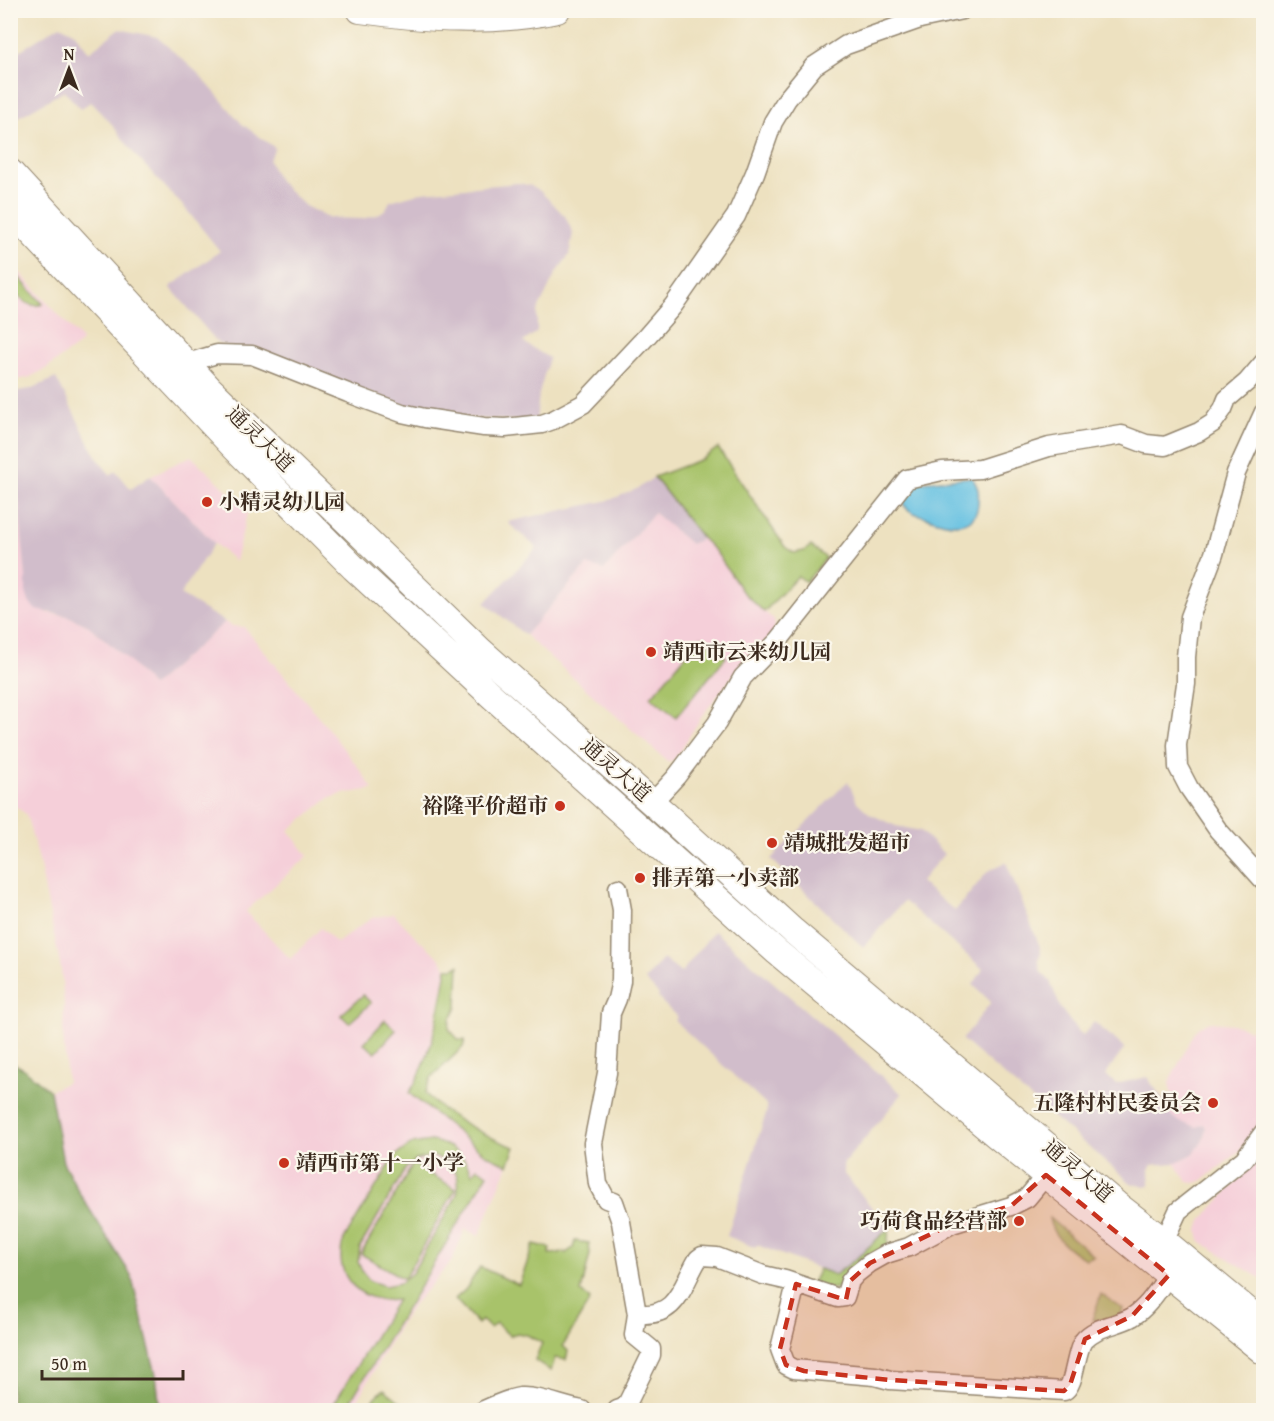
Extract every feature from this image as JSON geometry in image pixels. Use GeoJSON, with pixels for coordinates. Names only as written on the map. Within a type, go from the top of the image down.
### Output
{"type":"FeatureCollection","features":[{"type":"Feature","properties":{"kind":"main road"},"geometry":{"type":"LineString","coordinates":[[360,10],[436,19],[473,20],[541,14],[557,10]]}},
{"type":"Feature","properties":{"kind":"main road","name":"通灵大道"},"geometry":{"type":"LineString","coordinates":[[10,172],[246,426],[481,651],[794,931],[1116,1204],[1263,1324]]}},
{"type":"Feature","properties":{"kind":"main road","name":"通灵大道"},"geometry":{"type":"LineString","coordinates":[[10,210],[232,445],[354,568],[509,711],[777,952],[1263,1352]]}},
{"type":"Feature","properties":{"kind":"street"},"geometry":{"type":"LineString","coordinates":[[187,363],[217,354],[252,355],[402,413],[425,418],[505,428],[533,426],[553,420],[583,404],[648,336],[673,306],[736,216],[755,173],[773,122],[787,99],[814,66],[846,45],[920,19],[962,10]]}},
{"type":"Feature","properties":{"kind":"street"},"geometry":{"type":"LineString","coordinates":[[652,803],[676,777],[717,723],[743,677],[779,640],[907,479],[942,471],[980,469],[1049,447],[1122,435],[1146,444],[1165,446],[1199,432],[1213,423],[1227,399],[1247,382],[1263,362]]}},
{"type":"Feature","properties":{"kind":"street"},"geometry":{"type":"LineString","coordinates":[[1263,412],[1236,473],[1214,554],[1190,617],[1186,684],[1178,745],[1178,768],[1189,788],[1218,830],[1263,881]]}},
{"type":"Feature","properties":{"kind":"street"},"geometry":{"type":"LineString","coordinates":[[617,1410],[627,1404],[651,1354],[651,1349],[634,1335],[637,1314],[618,1211],[614,1202],[601,1193],[593,1143],[607,1073],[611,1013],[620,992],[622,910],[618,888]]}},
{"type":"Feature","properties":{"kind":"street"},"geometry":{"type":"LineString","coordinates":[[1164,1241],[1178,1211],[1244,1159],[1263,1132]]}},
{"type":"Feature","properties":{"kind":"street"},"geometry":{"type":"LineString","coordinates":[[637,1314],[659,1313],[671,1305],[682,1291],[702,1256],[717,1257],[751,1271],[838,1298],[845,1297],[850,1281],[870,1263],[886,1254],[909,1247],[952,1224],[1011,1206],[1027,1198],[1046,1175]]}},
{"type":"Feature","properties":{"kind":"street"},"geometry":{"type":"LineString","coordinates":[[796,1284],[780,1349],[786,1365],[794,1369],[875,1376],[890,1380],[1064,1391],[1071,1385],[1080,1346],[1085,1339],[1094,1332],[1138,1312],[1150,1301],[1169,1275]]}},
{"type":"Feature","properties":{"kind":"street"},"geometry":{"type":"LineString","coordinates":[[484,1410],[520,1397],[582,1410]]}},
{"type":"Feature","properties":{"kind":"highlighted area"},"geometry":{"type":"Polygon","coordinates":[[[1046,1175],[1169,1275],[1132,1316],[1085,1339],[1070,1385],[1064,1391],[890,1380],[804,1371],[786,1365],[780,1349],[796,1284],[846,1300],[850,1281],[870,1263],[952,1224],[1011,1206],[1046,1175]]]}},
{"type":"Feature","properties":{"kind":"shaded area"},"geometry":{"type":"Polygon","coordinates":[[[60,25],[74,32],[89,52],[119,29],[157,37],[199,74],[242,124],[275,148],[269,160],[280,182],[305,206],[329,218],[362,219],[377,215],[386,209],[390,201],[422,192],[518,183],[532,186],[540,191],[565,216],[573,233],[569,255],[556,273],[537,312],[537,332],[523,342],[549,358],[539,394],[536,422],[436,416],[218,343],[170,287],[220,251],[185,208],[136,156],[110,122],[90,102],[81,109],[64,91],[17,118],[11,113],[10,57],[60,25]]]}},
{"type":"Feature","properties":{"kind":"shaded area"},"geometry":{"type":"Polygon","coordinates":[[[10,262],[82,340],[80,344],[44,370],[28,378],[13,380],[10,380],[10,262]]]}},
{"type":"Feature","properties":{"kind":"shaded area"},"geometry":{"type":"Polygon","coordinates":[[[56,378],[96,456],[110,475],[116,471],[131,489],[150,476],[214,543],[180,595],[225,622],[152,686],[125,657],[89,626],[68,616],[36,610],[29,602],[26,592],[18,496],[11,498],[11,392],[31,389],[56,378]]]}},
{"type":"Feature","properties":{"kind":"shaded area","name":"小精灵幼儿园"},"geometry":{"type":"Polygon","coordinates":[[[191,456],[248,510],[235,561],[214,543],[150,476],[191,456]]]}},
{"type":"Feature","properties":{"kind":"shaded area"},"geometry":{"type":"Polygon","coordinates":[[[654,477],[702,538],[691,544],[654,513],[604,570],[587,565],[525,635],[485,603],[537,548],[507,522],[610,500],[639,488],[654,477]]]}},
{"type":"Feature","properties":{"kind":"shaded area","name":"靖西市第十一小学"},"geometry":{"type":"Polygon","coordinates":[[[18,496],[26,592],[48,613],[68,616],[89,626],[125,657],[152,686],[225,622],[231,626],[244,627],[323,722],[373,789],[342,794],[328,799],[289,830],[308,856],[246,911],[250,916],[290,959],[321,928],[337,943],[371,918],[394,914],[437,955],[447,968],[429,1049],[409,1093],[485,1154],[508,1165],[479,1236],[465,1229],[452,1261],[402,1321],[352,1410],[160,1410],[156,1374],[131,1275],[80,1194],[63,1162],[50,1091],[67,1082],[61,969],[38,856],[26,814],[11,803],[10,498],[18,496]]]}},
{"type":"Feature","properties":{"kind":"shaded area","name":"靖西市云来幼儿园"},"geometry":{"type":"Polygon","coordinates":[[[654,513],[691,544],[702,538],[716,552],[742,591],[774,619],[775,626],[773,635],[731,678],[702,716],[675,759],[668,762],[525,635],[588,564],[604,570],[654,513]]]}},
{"type":"Feature","properties":{"kind":"shaded area"},"geometry":{"type":"Polygon","coordinates":[[[848,781],[857,802],[870,814],[896,826],[921,831],[944,854],[920,882],[955,911],[988,871],[1006,862],[1040,947],[1041,953],[1038,959],[1041,972],[1050,981],[1061,1009],[1083,1035],[1094,1022],[1125,1048],[1105,1075],[1116,1084],[1147,1077],[1164,1101],[1162,1104],[1168,1113],[1180,1122],[1196,1127],[1204,1124],[1206,1129],[1202,1142],[1193,1154],[1175,1163],[1152,1165],[1149,1169],[1150,1185],[1145,1187],[1131,1183],[962,1040],[991,1002],[973,985],[983,969],[904,901],[863,947],[771,859],[848,781]]]}},
{"type":"Feature","properties":{"kind":"shaded area"},"geometry":{"type":"Polygon","coordinates":[[[714,931],[902,1094],[843,1167],[844,1174],[889,1228],[835,1275],[727,1236],[767,1110],[766,1105],[675,1021],[677,1017],[658,998],[659,995],[645,980],[663,959],[681,973],[714,931]]]}},
{"type":"Feature","properties":{"kind":"shaded area","name":"五隆村村民委员会"},"geometry":{"type":"Polygon","coordinates":[[[1257,1021],[1263,1022],[1263,1118],[1238,1153],[1201,1181],[1188,1182],[1175,1163],[1193,1154],[1202,1142],[1206,1129],[1204,1124],[1196,1127],[1179,1122],[1168,1113],[1162,1104],[1172,1099],[1169,1082],[1200,1026],[1211,1022],[1232,1024],[1251,1030],[1257,1021]]]}},
{"type":"Feature","properties":{"kind":"shaded area"},"geometry":{"type":"Polygon","coordinates":[[[1263,1148],[1263,1280],[1200,1241],[1198,1230],[1201,1221],[1245,1172],[1263,1148]]]}},
{"type":"Feature","properties":{"kind":"green space"},"geometry":{"type":"Polygon","coordinates":[[[10,269],[43,304],[29,304],[11,289],[10,269]]]}},
{"type":"Feature","properties":{"kind":"green space"},"geometry":{"type":"Polygon","coordinates":[[[718,448],[785,547],[794,553],[804,551],[811,546],[826,558],[806,582],[798,576],[764,612],[742,591],[716,552],[702,538],[654,477],[702,459],[718,448]]]}},
{"type":"Feature","properties":{"kind":"green space"},"geometry":{"type":"Polygon","coordinates":[[[701,637],[726,657],[676,717],[651,697],[701,637]]]}},
{"type":"Feature","properties":{"kind":"green space"},"geometry":{"type":"Polygon","coordinates":[[[459,965],[457,1007],[450,1020],[449,1029],[459,1040],[465,1040],[463,1047],[431,1078],[425,1093],[455,1118],[515,1147],[508,1165],[485,1154],[409,1093],[417,1080],[429,1049],[447,968],[459,965]]]}},
{"type":"Feature","properties":{"kind":"green space"},"geometry":{"type":"Polygon","coordinates":[[[363,995],[371,1003],[349,1023],[341,1015],[363,995]]]}},
{"type":"Feature","properties":{"kind":"green space"},"geometry":{"type":"Polygon","coordinates":[[[385,1020],[396,1030],[375,1053],[364,1043],[385,1020]]]}},
{"type":"Feature","properties":{"kind":"green space"},"geometry":{"type":"Polygon","coordinates":[[[11,1062],[24,1069],[50,1091],[63,1162],[80,1194],[131,1275],[156,1374],[160,1410],[11,1410],[11,1062]]]}},
{"type":"Feature","properties":{"kind":"green space"},"geometry":{"type":"Polygon","coordinates":[[[431,1141],[445,1145],[461,1156],[472,1174],[477,1168],[488,1174],[345,1410],[330,1410],[397,1300],[372,1297],[352,1285],[342,1265],[341,1252],[344,1239],[395,1156],[412,1144],[431,1141]],[[431,1156],[416,1160],[406,1168],[360,1247],[358,1262],[370,1281],[385,1286],[400,1283],[412,1273],[456,1197],[457,1176],[450,1165],[431,1156]]]}},
{"type":"Feature","properties":{"kind":"green space"},"geometry":{"type":"Polygon","coordinates":[[[413,1164],[456,1189],[404,1279],[361,1254],[413,1164]]]}},
{"type":"Feature","properties":{"kind":"green space"},"geometry":{"type":"Polygon","coordinates":[[[1049,1218],[1094,1256],[1086,1259],[1068,1248],[1054,1231],[1049,1218]]]}},
{"type":"Feature","properties":{"kind":"green space"},"geometry":{"type":"Polygon","coordinates":[[[889,1228],[887,1249],[848,1275],[837,1288],[829,1289],[811,1285],[819,1269],[835,1275],[889,1228]]]}},
{"type":"Feature","properties":{"kind":"green space"},"geometry":{"type":"Polygon","coordinates":[[[575,1241],[589,1243],[590,1254],[581,1292],[590,1300],[563,1346],[568,1351],[566,1360],[555,1358],[551,1371],[535,1360],[542,1343],[527,1335],[517,1333],[510,1336],[496,1323],[490,1328],[482,1320],[478,1324],[455,1299],[466,1289],[480,1267],[519,1285],[534,1244],[550,1248],[549,1254],[566,1253],[573,1248],[575,1241]]]}},
{"type":"Feature","properties":{"kind":"green space"},"geometry":{"type":"Polygon","coordinates":[[[1101,1294],[1123,1309],[1120,1318],[1112,1321],[1092,1320],[1101,1294]]]}},
{"type":"Feature","properties":{"kind":"green space"},"geometry":{"type":"Polygon","coordinates":[[[384,1389],[411,1410],[367,1410],[370,1403],[384,1389]]]}},
{"type":"Feature","properties":{"kind":"water"},"geometry":{"type":"Polygon","coordinates":[[[972,477],[978,490],[978,504],[972,519],[966,522],[952,524],[936,521],[912,512],[902,502],[903,491],[921,482],[972,477]]]}},
{"type":"Feature","properties":{"kind":"place","name":"小精灵幼儿园"},"geometry":{"type":"Point","coordinates":[207,502]}},
{"type":"Feature","properties":{"kind":"place","name":"靖西市云来幼儿园"},"geometry":{"type":"Point","coordinates":[651,652]}},
{"type":"Feature","properties":{"kind":"place","name":"裕隆平价超市"},"geometry":{"type":"Point","coordinates":[560,806]}},
{"type":"Feature","properties":{"kind":"place","name":"靖城批发超市"},"geometry":{"type":"Point","coordinates":[772,843]}},
{"type":"Feature","properties":{"kind":"place","name":"排弄第一小卖部"},"geometry":{"type":"Point","coordinates":[640,878]}},
{"type":"Feature","properties":{"kind":"place","name":"五隆村村民委员会"},"geometry":{"type":"Point","coordinates":[1213,1103]}},
{"type":"Feature","properties":{"kind":"place","name":"靖西市第十一小学"},"geometry":{"type":"Point","coordinates":[284,1163]}},
{"type":"Feature","properties":{"kind":"place","name":"巧荷食品经营部"},"geometry":{"type":"Point","coordinates":[1019,1221]}}]}
